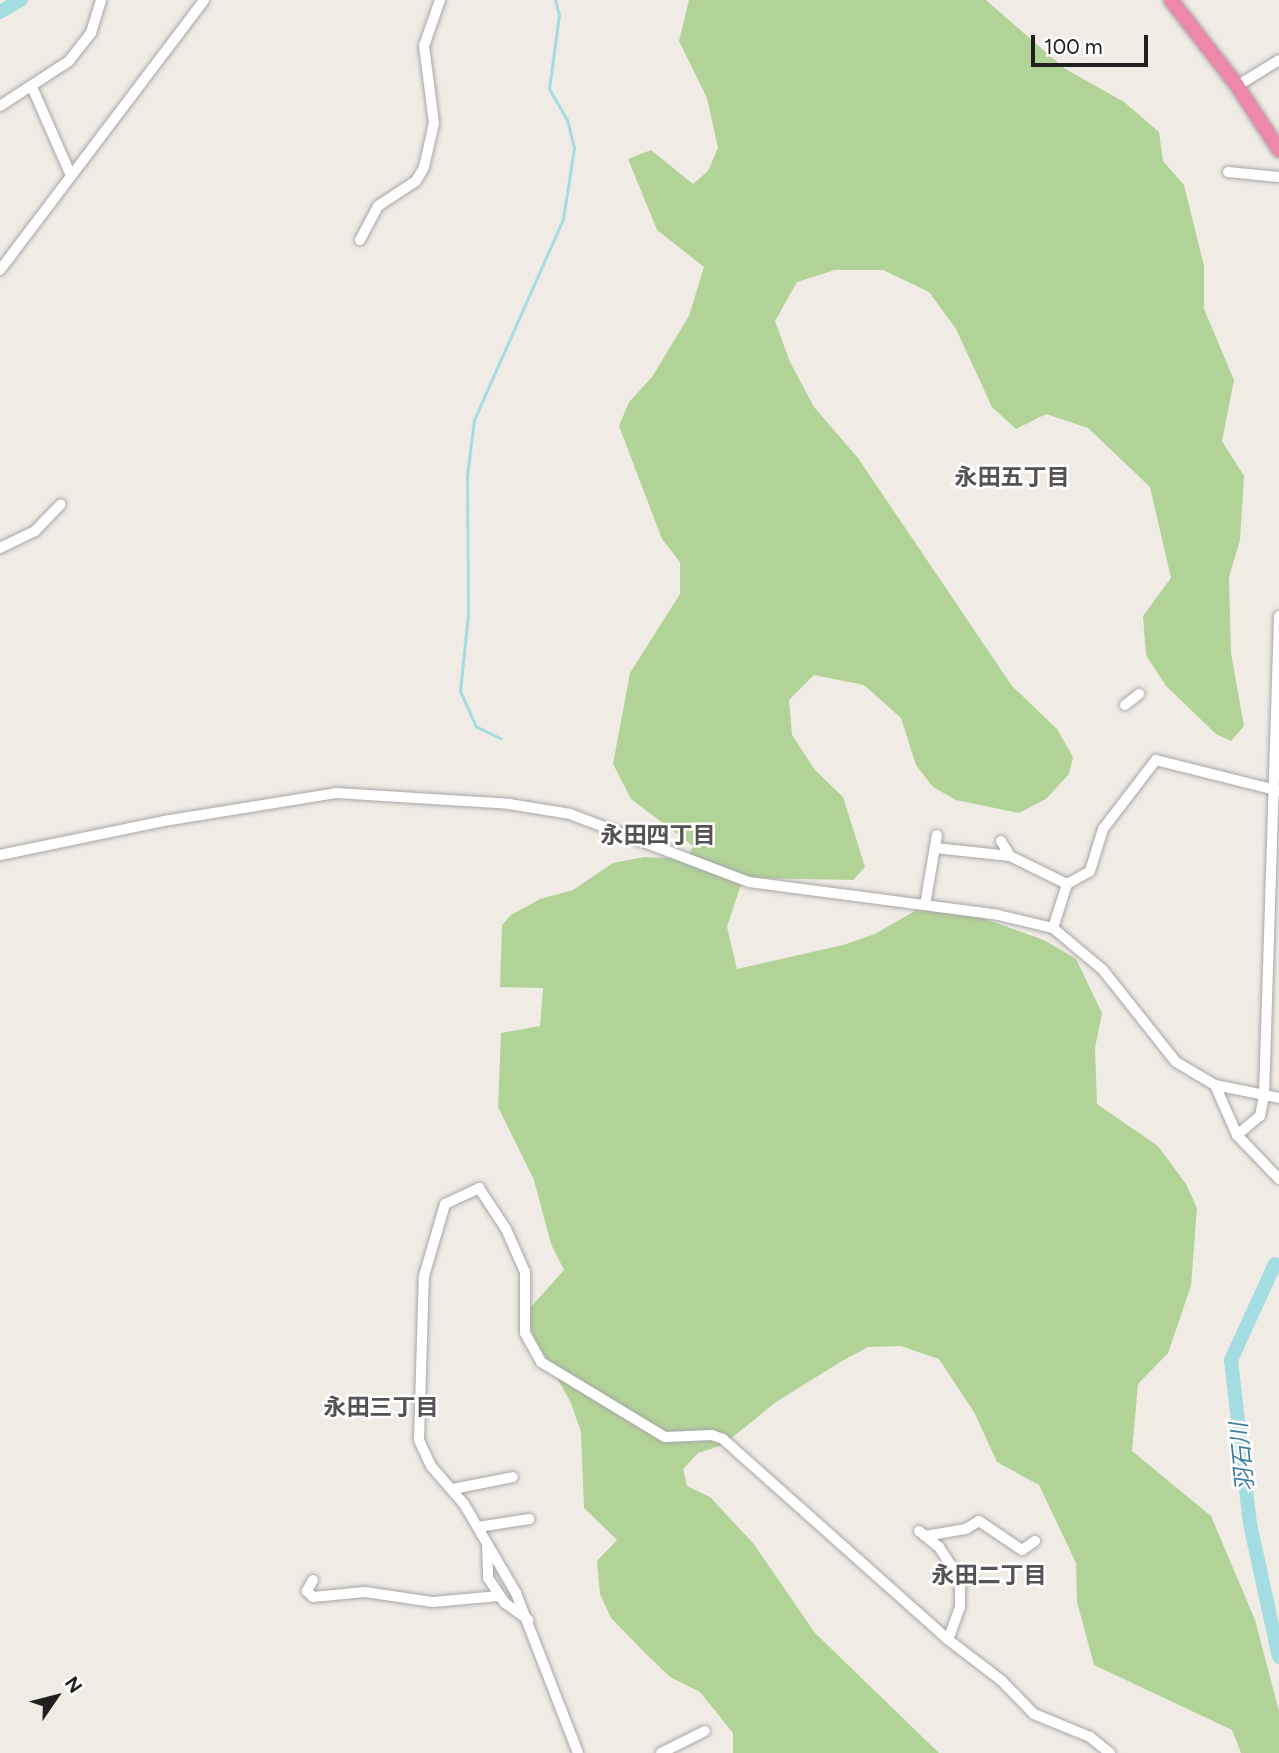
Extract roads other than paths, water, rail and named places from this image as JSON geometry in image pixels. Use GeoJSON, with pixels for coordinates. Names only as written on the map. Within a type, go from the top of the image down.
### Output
{"type":"FeatureCollection","features":[{"type":"Feature","properties":{"kind":"highway"},"geometry":{"type":"LineString","coordinates":[[1171,0],[1237,86],[1279,150]]}},
{"type":"Feature","properties":{"kind":"street"},"geometry":{"type":"LineString","coordinates":[[0,106],[32,87],[80,48],[102,0]]}},
{"type":"Feature","properties":{"kind":"street"},"geometry":{"type":"LineString","coordinates":[[0,270],[204,0]]}},
{"type":"Feature","properties":{"kind":"street"},"geometry":{"type":"LineString","coordinates":[[360,240],[378,206],[416,181],[424,167],[434,123],[424,46],[440,0]]}},
{"type":"Feature","properties":{"kind":"street"},"geometry":{"type":"LineString","coordinates":[[1237,86],[1279,60]]}},
{"type":"Feature","properties":{"kind":"street"},"geometry":{"type":"LineString","coordinates":[[32,87],[71,176]]}},
{"type":"Feature","properties":{"kind":"street"},"geometry":{"type":"LineString","coordinates":[[1228,172],[1279,177]]}},
{"type":"Feature","properties":{"kind":"street"},"geometry":{"type":"LineString","coordinates":[[0,548],[35,531],[61,504]]}},
{"type":"Feature","properties":{"kind":"street"},"geometry":{"type":"LineString","coordinates":[[1237,1135],[1260,1116],[1264,1095],[1276,791],[1279,615]]}},
{"type":"Feature","properties":{"kind":"street"},"geometry":{"type":"LineString","coordinates":[[1125,705],[1139,694]]}},
{"type":"Feature","properties":{"kind":"street"},"geometry":{"type":"LineString","coordinates":[[1053,928],[1067,884],[1090,871],[1103,829],[1156,760],[1276,791]]}},
{"type":"Feature","properties":{"kind":"street"},"geometry":{"type":"LineString","coordinates":[[0,855],[178,818],[336,793],[370,793],[509,804],[570,814],[749,882],[998,915],[1053,928],[1103,970],[1164,1051],[1216,1085],[1279,1098]]}},
{"type":"Feature","properties":{"kind":"street"},"geometry":{"type":"LineString","coordinates":[[925,905],[937,835]]}},
{"type":"Feature","properties":{"kind":"street"},"geometry":{"type":"LineString","coordinates":[[1001,841],[1010,856]]}},
{"type":"Feature","properties":{"kind":"street"},"geometry":{"type":"LineString","coordinates":[[935,848],[1010,856],[1067,884]]}},
{"type":"Feature","properties":{"kind":"street"},"geometry":{"type":"LineString","coordinates":[[1216,1085],[1237,1135],[1279,1179]]}},
{"type":"Feature","properties":{"kind":"street"},"geometry":{"type":"LineString","coordinates":[[578,1753],[528,1620],[478,1527],[453,1489],[431,1466],[419,1440],[424,1377],[422,1296],[445,1204],[480,1188],[506,1229],[525,1272],[526,1333],[541,1362],[665,1437],[707,1435],[723,1439],[948,1640],[1001,1680],[1034,1714],[1090,1737],[1110,1753]]}},
{"type":"Feature","properties":{"kind":"street"},"geometry":{"type":"LineString","coordinates":[[453,1489],[513,1477]]}},
{"type":"Feature","properties":{"kind":"street"},"geometry":{"type":"LineString","coordinates":[[478,1527],[529,1519]]}},
{"type":"Feature","properties":{"kind":"street"},"geometry":{"type":"LineString","coordinates":[[948,1640],[960,1607],[960,1579],[939,1547],[922,1534],[966,1529],[979,1521],[1022,1550],[1035,1541]]}},
{"type":"Feature","properties":{"kind":"street"},"geometry":{"type":"LineString","coordinates":[[487,1544],[486,1570],[499,1597],[528,1620]]}},
{"type":"Feature","properties":{"kind":"street"},"geometry":{"type":"LineString","coordinates":[[313,1580],[307,1591],[313,1597],[365,1592],[433,1602],[499,1597]]}},
{"type":"Feature","properties":{"kind":"street"},"geometry":{"type":"LineString","coordinates":[[662,1753],[705,1731]]}},
{"type":"Feature","properties":{"kind":"waterway"},"geometry":{"type":"LineString","coordinates":[[0,12],[21,0]]}},
{"type":"Feature","properties":{"kind":"waterway"},"geometry":{"type":"LineString","coordinates":[[501,739],[476,727],[460,691],[468,615],[467,476],[474,420],[563,219],[574,148],[567,120],[549,89],[559,15],[555,0]]}},
{"type":"Feature","properties":{"kind":"waterway","name":"羽石川"},"geometry":{"type":"LineString","coordinates":[[1275,1264],[1231,1360],[1250,1524],[1279,1657]]}},
{"type":"Feature","properties":{"kind":"district","name":"永田五丁目"},"geometry":{"type":"Point","coordinates":[1012,477]}},
{"type":"Feature","properties":{"kind":"district","name":"永田四丁目"},"geometry":{"type":"Point","coordinates":[658,835]}},
{"type":"Feature","properties":{"kind":"district","name":"永田三丁目"},"geometry":{"type":"Point","coordinates":[381,1407]}},
{"type":"Feature","properties":{"kind":"district","name":"永田二丁目"},"geometry":{"type":"Point","coordinates":[989,1575]}}]}
